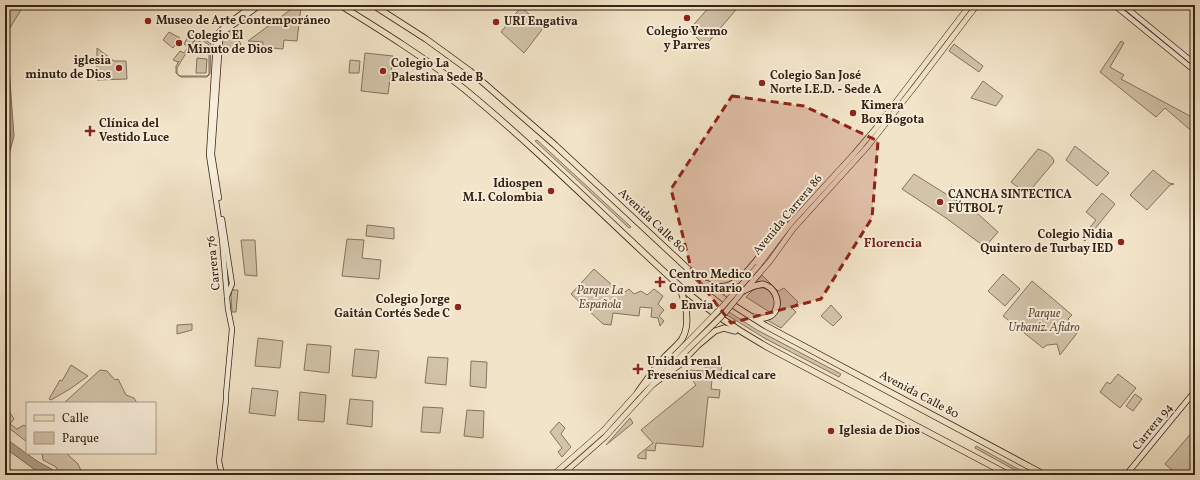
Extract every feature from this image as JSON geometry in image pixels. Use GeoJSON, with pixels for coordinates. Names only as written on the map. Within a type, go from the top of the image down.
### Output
{"type":"FeatureCollection","features":[{"type":"Feature","properties":{"kind":"highway"},"geometry":{"type":"LineString","coordinates":[[340,5],[410,49],[463,88],[525,141],[677,284],[705,307],[750,337]]}},
{"type":"Feature","properties":{"kind":"highway","name":"Avenida Calle 80"},"geometry":{"type":"LineString","coordinates":[[373,5],[442,51],[497,94],[555,145],[719,296],[748,315],[1045,475]]}},
{"type":"Feature","properties":{"kind":"highway"},"geometry":{"type":"LineString","coordinates":[[702,281],[720,287],[734,283],[771,242],[790,224]]}},
{"type":"Feature","properties":{"kind":"highway"},"geometry":{"type":"LineString","coordinates":[[638,392],[656,368],[681,340],[684,334],[686,308],[682,293],[677,284]]}},
{"type":"Feature","properties":{"kind":"highway"},"geometry":{"type":"LineString","coordinates":[[743,291],[760,284],[769,287],[776,297],[777,307],[775,312],[768,318],[748,315]]}},
{"type":"Feature","properties":{"kind":"highway"},"geometry":{"type":"LineString","coordinates":[[653,384],[679,365],[698,346],[719,329],[729,328],[750,337],[1009,475]]}},
{"type":"Feature","properties":{"kind":"main road","name":"Carrera 76"},"geometry":{"type":"LineString","coordinates":[[227,296],[222,240],[209,156],[216,42],[219,32],[225,26],[253,5]]}},
{"type":"Feature","properties":{"kind":"main road","name":"Carrera 76"},"geometry":{"type":"LineString","coordinates":[[227,296],[232,286],[232,280],[212,156],[219,47],[221,38],[225,31],[260,5]]}},
{"type":"Feature","properties":{"kind":"main road","name":"Avenida Carrera 86"},"geometry":{"type":"LineString","coordinates":[[562,475],[605,437],[671,362],[760,269],[790,224],[861,146],[970,5]]}},
{"type":"Feature","properties":{"kind":"main road","name":"Avenida Carrera 86"},"geometry":{"type":"LineString","coordinates":[[553,475],[604,431],[638,392],[724,314],[793,229],[872,141],[977,5]]}},
{"type":"Feature","properties":{"kind":"main road"},"geometry":{"type":"LineString","coordinates":[[1114,5],[1195,71]]}},
{"type":"Feature","properties":{"kind":"main road"},"geometry":{"type":"LineString","coordinates":[[1122,5],[1195,64]]}},
{"type":"Feature","properties":{"kind":"main road"},"geometry":{"type":"LineString","coordinates":[[222,475],[219,461],[232,332],[227,296]]}},
{"type":"Feature","properties":{"kind":"main road","name":"Carrera 94"},"geometry":{"type":"LineString","coordinates":[[1126,475],[1195,391]]}},
{"type":"Feature","properties":{"kind":"main road"},"geometry":{"type":"LineString","coordinates":[[221,468],[227,475]]}},
{"type":"Feature","properties":{"kind":"highlighted area"},"geometry":{"type":"Polygon","coordinates":[[[732,96],[804,106],[878,141],[872,218],[821,299],[731,323],[692,272],[671,189],[732,96]]]}},
{"type":"Feature","properties":{"kind":"green space"},"geometry":{"type":"Polygon","coordinates":[[[5,5],[24,5],[5,36],[5,5]]]}},
{"type":"Feature","properties":{"kind":"green space"},"geometry":{"type":"Polygon","coordinates":[[[297,5],[327,5],[326,9],[301,6],[297,41],[284,40],[283,49],[263,47],[263,42],[248,41],[297,5]]]}},
{"type":"Feature","properties":{"kind":"green space"},"geometry":{"type":"Polygon","coordinates":[[[711,5],[740,5],[705,46],[689,30],[711,5]]]}},
{"type":"Feature","properties":{"kind":"green space"},"geometry":{"type":"Polygon","coordinates":[[[521,7],[544,27],[524,53],[501,32],[521,7]]]}},
{"type":"Feature","properties":{"kind":"green space"},"geometry":{"type":"Polygon","coordinates":[[[231,29],[241,44],[237,48],[221,45],[224,35],[231,29]]]}},
{"type":"Feature","properties":{"kind":"green space"},"geometry":{"type":"Polygon","coordinates":[[[169,32],[180,38],[173,48],[163,40],[169,32]]]}},
{"type":"Feature","properties":{"kind":"green space"},"geometry":{"type":"Polygon","coordinates":[[[190,33],[194,36],[199,35],[211,44],[210,74],[207,77],[180,76],[207,76],[209,74],[209,45],[197,36],[191,46],[196,39],[202,43],[195,52],[189,48],[177,68],[178,75],[176,73],[176,66],[179,61],[173,60],[180,51],[184,53],[188,47],[184,44],[190,33]]]}},
{"type":"Feature","properties":{"kind":"green space"},"geometry":{"type":"Polygon","coordinates":[[[1121,41],[1124,43],[1110,67],[1124,75],[1121,79],[1190,116],[1193,113],[1195,114],[1195,134],[1165,108],[1156,117],[1100,72],[1121,41]]]}},
{"type":"Feature","properties":{"kind":"green space"},"geometry":{"type":"Polygon","coordinates":[[[954,44],[983,66],[979,72],[949,51],[954,44]]]}},
{"type":"Feature","properties":{"kind":"green space"},"geometry":{"type":"Polygon","coordinates":[[[97,48],[114,61],[126,61],[127,79],[97,80],[97,48]]]}},
{"type":"Feature","properties":{"kind":"green space"},"geometry":{"type":"Polygon","coordinates":[[[365,53],[393,56],[388,94],[361,91],[365,53]]]}},
{"type":"Feature","properties":{"kind":"green space"},"geometry":{"type":"Polygon","coordinates":[[[197,58],[207,59],[206,73],[196,73],[197,58]]]}},
{"type":"Feature","properties":{"kind":"green space"},"geometry":{"type":"Polygon","coordinates":[[[350,60],[360,61],[359,73],[349,73],[350,60]]]}},
{"type":"Feature","properties":{"kind":"green space"},"geometry":{"type":"Polygon","coordinates":[[[983,81],[1003,96],[996,106],[971,98],[983,81]]]}},
{"type":"Feature","properties":{"kind":"green space"},"geometry":{"type":"Polygon","coordinates":[[[537,140],[631,227],[629,228],[535,141],[537,140]]]}},
{"type":"Feature","properties":{"kind":"green space"},"geometry":{"type":"Polygon","coordinates":[[[1075,146],[1109,173],[1097,186],[1066,160],[1075,146]]]}},
{"type":"Feature","properties":{"kind":"green space"},"geometry":{"type":"Polygon","coordinates":[[[1038,149],[1050,155],[1054,162],[1027,194],[1011,182],[1038,149]]]}},
{"type":"Feature","properties":{"kind":"green space"},"geometry":{"type":"Polygon","coordinates":[[[1153,170],[1169,183],[1174,184],[1170,185],[1147,210],[1130,195],[1153,170]]]}},
{"type":"Feature","properties":{"kind":"green space"},"geometry":{"type":"Polygon","coordinates":[[[914,174],[978,214],[998,232],[985,247],[946,218],[902,189],[914,174]]]}},
{"type":"Feature","properties":{"kind":"green space"},"geometry":{"type":"Polygon","coordinates":[[[1102,193],[1115,204],[1085,241],[1081,238],[1096,220],[1086,212],[1102,193]]]}},
{"type":"Feature","properties":{"kind":"green space"},"geometry":{"type":"Polygon","coordinates":[[[367,225],[394,228],[394,239],[366,236],[367,225]]]}},
{"type":"Feature","properties":{"kind":"green space"},"geometry":{"type":"Polygon","coordinates":[[[347,239],[364,240],[362,258],[381,260],[379,279],[342,276],[347,239]]]}},
{"type":"Feature","properties":{"kind":"green space"},"geometry":{"type":"Polygon","coordinates":[[[241,240],[255,240],[257,276],[245,275],[241,240]]]}},
{"type":"Feature","properties":{"kind":"green space","name":"Parque La Española"},"geometry":{"type":"Polygon","coordinates":[[[594,269],[622,294],[629,289],[634,294],[641,291],[647,295],[654,289],[663,296],[658,304],[664,310],[659,316],[664,321],[660,326],[658,318],[651,317],[652,308],[640,307],[639,316],[613,313],[611,325],[603,324],[571,294],[594,269]]]}},
{"type":"Feature","properties":{"kind":"green space"},"geometry":{"type":"Polygon","coordinates":[[[1003,274],[1020,289],[1005,306],[988,291],[1003,274]]]}},
{"type":"Feature","properties":{"kind":"green space"},"geometry":{"type":"Polygon","coordinates":[[[762,275],[778,291],[784,288],[798,302],[792,308],[796,312],[781,328],[767,320],[775,316],[779,310],[780,304],[779,296],[771,285],[764,282],[756,282],[762,275]]]}},
{"type":"Feature","properties":{"kind":"green space","name":"Parque Urbaniz. Afidro"},"geometry":{"type":"Polygon","coordinates":[[[1032,281],[1072,315],[1068,319],[1074,330],[1081,328],[1060,355],[1057,344],[1047,345],[1043,348],[1003,316],[1032,281]]]}},
{"type":"Feature","properties":{"kind":"green space"},"geometry":{"type":"Polygon","coordinates":[[[765,288],[770,291],[773,296],[776,302],[771,313],[746,297],[753,290],[765,288]]]}},
{"type":"Feature","properties":{"kind":"green space"},"geometry":{"type":"Polygon","coordinates":[[[232,290],[238,290],[236,312],[232,312],[232,290]]]}},
{"type":"Feature","properties":{"kind":"green space"},"geometry":{"type":"Polygon","coordinates":[[[831,305],[842,317],[833,326],[821,316],[831,305]]]}},
{"type":"Feature","properties":{"kind":"green space"},"geometry":{"type":"Polygon","coordinates":[[[729,312],[757,330],[841,374],[839,377],[766,339],[727,315],[729,312]]]}},
{"type":"Feature","properties":{"kind":"green space"},"geometry":{"type":"Polygon","coordinates":[[[192,324],[192,330],[177,334],[177,325],[192,324]]]}},
{"type":"Feature","properties":{"kind":"green space"},"geometry":{"type":"Polygon","coordinates":[[[258,338],[283,341],[280,368],[255,366],[258,338]]]}},
{"type":"Feature","properties":{"kind":"green space"},"geometry":{"type":"Polygon","coordinates":[[[307,344],[331,346],[329,373],[304,370],[307,344]]]}},
{"type":"Feature","properties":{"kind":"green space"},"geometry":{"type":"Polygon","coordinates":[[[355,349],[379,351],[376,378],[352,376],[355,349]]]}},
{"type":"Feature","properties":{"kind":"green space"},"geometry":{"type":"Polygon","coordinates":[[[428,357],[448,358],[446,385],[425,383],[428,357]]]}},
{"type":"Feature","properties":{"kind":"green space"},"geometry":{"type":"Polygon","coordinates":[[[471,361],[487,362],[486,388],[470,386],[471,361]]]}},
{"type":"Feature","properties":{"kind":"green space"},"geometry":{"type":"Polygon","coordinates":[[[707,362],[722,363],[720,380],[712,380],[711,389],[720,390],[719,398],[708,397],[703,447],[656,443],[655,451],[646,450],[646,459],[638,458],[638,455],[653,443],[641,430],[696,385],[686,372],[688,370],[705,371],[707,362]]]}},
{"type":"Feature","properties":{"kind":"green space"},"geometry":{"type":"Polygon","coordinates":[[[71,365],[88,376],[70,389],[51,400],[49,399],[60,380],[62,381],[71,365]]]}},
{"type":"Feature","properties":{"kind":"green space"},"geometry":{"type":"Polygon","coordinates":[[[100,370],[107,371],[115,380],[118,379],[126,395],[134,398],[136,402],[65,402],[100,370]]]}},
{"type":"Feature","properties":{"kind":"green space"},"geometry":{"type":"Polygon","coordinates":[[[1118,374],[1136,388],[1120,408],[1100,392],[1107,382],[1110,384],[1118,374]]]}},
{"type":"Feature","properties":{"kind":"green space"},"geometry":{"type":"Polygon","coordinates":[[[252,388],[278,391],[275,416],[249,413],[252,388]]]}},
{"type":"Feature","properties":{"kind":"green space"},"geometry":{"type":"Polygon","coordinates":[[[300,392],[326,395],[324,422],[298,420],[300,392]]]}},
{"type":"Feature","properties":{"kind":"green space"},"geometry":{"type":"Polygon","coordinates":[[[1135,394],[1142,399],[1133,411],[1126,406],[1135,394]]]}},
{"type":"Feature","properties":{"kind":"green space"},"geometry":{"type":"Polygon","coordinates":[[[350,399],[373,401],[372,427],[347,424],[350,399]]]}},
{"type":"Feature","properties":{"kind":"green space"},"geometry":{"type":"Polygon","coordinates":[[[5,405],[14,419],[10,424],[17,429],[24,425],[26,427],[26,441],[5,425],[5,405]]]}},
{"type":"Feature","properties":{"kind":"green space"},"geometry":{"type":"Polygon","coordinates":[[[423,407],[443,408],[440,433],[421,432],[423,407]]]}},
{"type":"Feature","properties":{"kind":"green space"},"geometry":{"type":"Polygon","coordinates":[[[467,410],[484,411],[483,438],[464,436],[467,410]]]}},
{"type":"Feature","properties":{"kind":"green space"},"geometry":{"type":"Polygon","coordinates":[[[630,418],[633,423],[606,445],[630,418]]]}},
{"type":"Feature","properties":{"kind":"green space"},"geometry":{"type":"Polygon","coordinates":[[[559,422],[565,428],[561,434],[571,447],[562,457],[558,452],[562,448],[550,432],[559,422]]]}},
{"type":"Feature","properties":{"kind":"green space"},"geometry":{"type":"Polygon","coordinates":[[[1193,431],[1195,433],[1195,475],[1178,475],[1165,464],[1193,431]]]}},
{"type":"Feature","properties":{"kind":"green space"},"geometry":{"type":"Polygon","coordinates":[[[976,446],[1029,475],[1024,475],[975,448],[976,446]]]}},
{"type":"Feature","properties":{"kind":"green space"},"geometry":{"type":"Polygon","coordinates":[[[42,454],[67,454],[78,464],[83,475],[61,475],[56,467],[43,460],[42,454]]]}},
{"type":"Feature","properties":{"kind":"water"},"geometry":{"type":"Polygon","coordinates":[[[5,54],[9,68],[14,136],[5,170],[5,54]]]}},
{"type":"Feature","properties":{"kind":"water"},"geometry":{"type":"Polygon","coordinates":[[[5,438],[26,454],[53,470],[57,475],[42,475],[5,448],[5,438]]]}},
{"type":"Feature","properties":{"kind":"place","name":"Colegio Yermo y Parres"},"geometry":{"type":"Point","coordinates":[687,18]}},
{"type":"Feature","properties":{"kind":"place","name":"Museo de Arte Contemporáneo"},"geometry":{"type":"Point","coordinates":[148,21]}},
{"type":"Feature","properties":{"kind":"place","name":"URI Engativa"},"geometry":{"type":"Point","coordinates":[496,22]}},
{"type":"Feature","properties":{"kind":"place","name":"Colegio El Minuto de Dios"},"geometry":{"type":"Point","coordinates":[179,43]}},
{"type":"Feature","properties":{"kind":"place","name":"iglesia minuto de Dios"},"geometry":{"type":"Point","coordinates":[119,68]}},
{"type":"Feature","properties":{"kind":"place","name":"Colegio La Palestina Sede B"},"geometry":{"type":"Point","coordinates":[383,71]}},
{"type":"Feature","properties":{"kind":"place","name":"Colegio San José Norte I.E.D. - Sede A"},"geometry":{"type":"Point","coordinates":[762,83]}},
{"type":"Feature","properties":{"kind":"place","name":"Kimera Box Bogota"},"geometry":{"type":"Point","coordinates":[853,113]}},
{"type":"Feature","properties":{"kind":"place","name":"Clínica del Vestido Luce"},"geometry":{"type":"Point","coordinates":[90,131]}},
{"type":"Feature","properties":{"kind":"place","name":"Idiospen M.I. Colombia"},"geometry":{"type":"Point","coordinates":[551,191]}},
{"type":"Feature","properties":{"kind":"place","name":"CANCHA SINTECTICA FÚTBOL 7"},"geometry":{"type":"Point","coordinates":[940,202]}},
{"type":"Feature","properties":{"kind":"place","name":"Colegio Nidia Quintero de Turbay IED"},"geometry":{"type":"Point","coordinates":[1121,242]}},
{"type":"Feature","properties":{"kind":"place","name":"Centro Medico Comunitario"},"geometry":{"type":"Point","coordinates":[660,282]}},
{"type":"Feature","properties":{"kind":"place","name":"Envía"},"geometry":{"type":"Point","coordinates":[673,306]}},
{"type":"Feature","properties":{"kind":"place","name":"Colegio Jorge Gaitán Cortés Sede C"},"geometry":{"type":"Point","coordinates":[458,307]}},
{"type":"Feature","properties":{"kind":"place","name":"Unidad renal Fresenius Medical care"},"geometry":{"type":"Point","coordinates":[638,369]}},
{"type":"Feature","properties":{"kind":"place","name":"Iglesia de Dios"},"geometry":{"type":"Point","coordinates":[831,431]}},
{"type":"Feature","properties":{"kind":"district","name":"Florencia"},"geometry":{"type":"Point","coordinates":[893,244]}}]}
